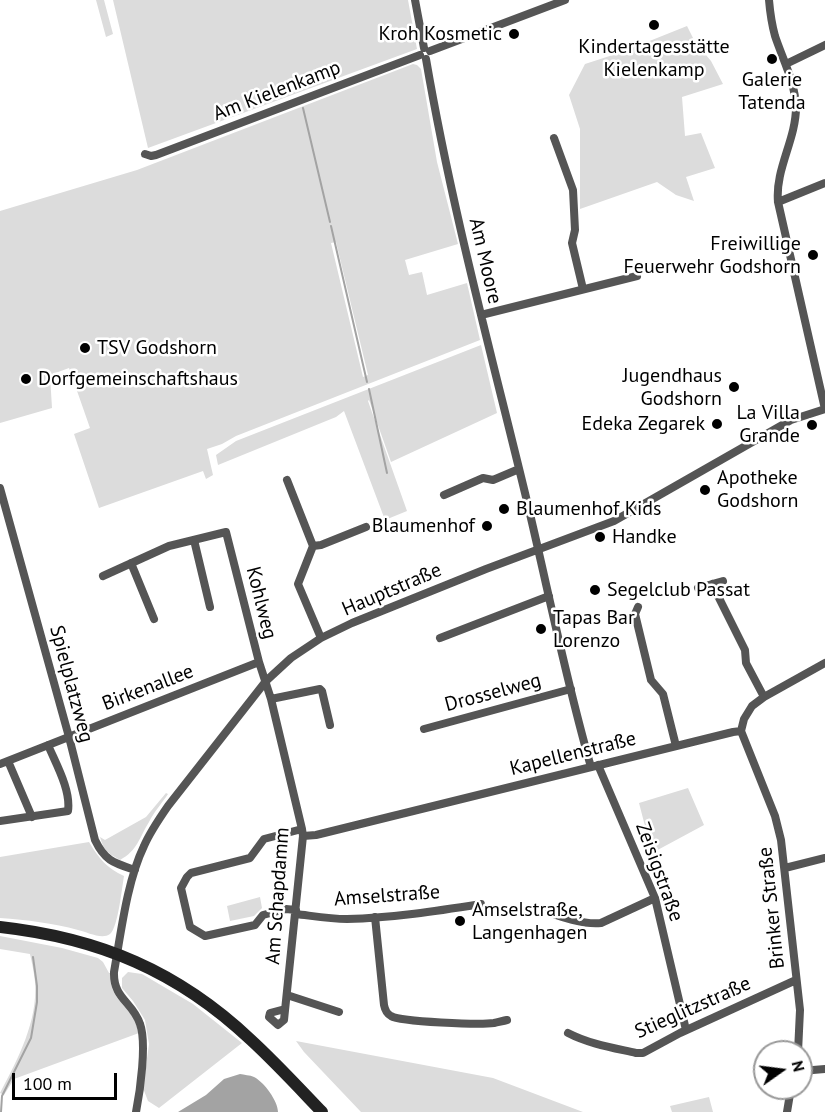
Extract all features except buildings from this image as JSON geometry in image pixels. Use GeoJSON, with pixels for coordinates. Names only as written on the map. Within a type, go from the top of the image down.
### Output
{"type":"FeatureCollection","features":[{"type":"Feature","properties":{"kind":"street","name":"Am Moore"},"geometry":{"type":"LineString","coordinates":[[415,0],[441,146],[571,689],[595,766]]}},
{"type":"Feature","properties":{"kind":"street","name":"Am Kielenkamp"},"geometry":{"type":"LineString","coordinates":[[145,154],[156,155],[565,0]]}},
{"type":"Feature","properties":{"kind":"street"},"geometry":{"type":"LineString","coordinates":[[769,0],[775,36],[795,96],[795,125],[781,168],[778,202],[825,409]]}},
{"type":"Feature","properties":{"kind":"street"},"geometry":{"type":"LineString","coordinates":[[786,64],[825,45]]}},
{"type":"Feature","properties":{"kind":"street"},"geometry":{"type":"LineString","coordinates":[[554,138],[573,190],[575,230],[572,243],[583,289]]}},
{"type":"Feature","properties":{"kind":"street"},"geometry":{"type":"LineString","coordinates":[[778,202],[825,183]]}},
{"type":"Feature","properties":{"kind":"street"},"geometry":{"type":"LineString","coordinates":[[481,315],[637,276]]}},
{"type":"Feature","properties":{"kind":"street","name":"Hauptstraße"},"geometry":{"type":"LineString","coordinates":[[136,1112],[143,1037],[140,1024],[116,989],[114,981],[129,890],[135,870],[143,846],[162,816],[266,681],[291,658],[321,638],[352,623],[614,521],[791,420],[825,409]]}},
{"type":"Feature","properties":{"kind":"street"},"geometry":{"type":"LineString","coordinates":[[444,495],[483,478],[493,480],[519,469]]}},
{"type":"Feature","properties":{"kind":"street"},"geometry":{"type":"LineString","coordinates":[[287,480],[313,546],[298,584],[321,638]]}},
{"type":"Feature","properties":{"kind":"street","name":"Spielplatzweg"},"geometry":{"type":"LineString","coordinates":[[0,488],[95,840],[107,859],[135,870]]}},
{"type":"Feature","properties":{"kind":"street"},"geometry":{"type":"LineString","coordinates":[[313,546],[366,527]]}},
{"type":"Feature","properties":{"kind":"street","name":"Kohlweg"},"geometry":{"type":"LineString","coordinates":[[194,540],[226,532],[259,662],[266,681]]}},
{"type":"Feature","properties":{"kind":"street"},"geometry":{"type":"LineString","coordinates":[[103,576],[169,546],[194,540],[210,607]]}},
{"type":"Feature","properties":{"kind":"street"},"geometry":{"type":"LineString","coordinates":[[131,563],[154,619]]}},
{"type":"Feature","properties":{"kind":"street"},"geometry":{"type":"LineString","coordinates":[[698,588],[723,581]]}},
{"type":"Feature","properties":{"kind":"street"},"geometry":{"type":"LineString","coordinates":[[712,584],[745,650],[746,663],[764,697]]}},
{"type":"Feature","properties":{"kind":"street"},"geometry":{"type":"LineString","coordinates":[[440,638],[549,596]]}},
{"type":"Feature","properties":{"kind":"street"},"geometry":{"type":"LineString","coordinates":[[638,607],[634,614],[651,680],[663,694],[676,746]]}},
{"type":"Feature","properties":{"kind":"street","name":"Birkenallee"},"geometry":{"type":"LineString","coordinates":[[32,817],[4,763],[259,662]]}},
{"type":"Feature","properties":{"kind":"street"},"geometry":{"type":"LineString","coordinates":[[741,731],[744,719],[752,706],[825,663]]}},
{"type":"Feature","properties":{"kind":"street","name":"Am Schapdamm"},"geometry":{"type":"LineString","coordinates":[[266,681],[303,833],[285,1009]]}},
{"type":"Feature","properties":{"kind":"street"},"geometry":{"type":"LineString","coordinates":[[271,699],[320,689],[330,725]]}},
{"type":"Feature","properties":{"kind":"street","name":"Drosselweg"},"geometry":{"type":"LineString","coordinates":[[424,729],[571,689]]}},
{"type":"Feature","properties":{"kind":"street","name":"Kapellenstraße"},"geometry":{"type":"LineString","coordinates":[[296,912],[286,909],[263,915],[255,925],[205,936],[190,927],[181,888],[191,873],[250,858],[264,839],[303,833],[316,835],[741,731]]}},
{"type":"Feature","properties":{"kind":"street","name":"Brinker Straße"},"geometry":{"type":"LineString","coordinates":[[741,731],[776,816],[781,840],[800,1010],[799,1040]]}},
{"type":"Feature","properties":{"kind":"street"},"geometry":{"type":"LineString","coordinates":[[0,821],[68,811],[67,791],[48,745]]}},
{"type":"Feature","properties":{"kind":"street","name":"Zeisigstraße"},"geometry":{"type":"LineString","coordinates":[[595,766],[655,898],[686,1030]]}},
{"type":"Feature","properties":{"kind":"street"},"geometry":{"type":"LineString","coordinates":[[785,868],[825,858]]}},
{"type":"Feature","properties":{"kind":"street"},"geometry":{"type":"LineString","coordinates":[[544,910],[593,924],[601,923],[655,898]]}},
{"type":"Feature","properties":{"kind":"street","name":"Amselstraße"},"geometry":{"type":"LineString","coordinates":[[296,912],[337,918],[375,917],[417,914],[481,904]]}},
{"type":"Feature","properties":{"kind":"street"},"geometry":{"type":"LineString","coordinates":[[375,917],[384,1005],[391,1016],[398,1019],[436,1022],[492,1023],[507,1020]]}},
{"type":"Feature","properties":{"kind":"street"},"geometry":{"type":"LineString","coordinates":[[0,927],[64,938],[117,954],[162,975],[188,990],[226,1018],[322,1112]]}},
{"type":"Feature","properties":{"kind":"street","name":"Stieglitzstraße"},"geometry":{"type":"LineString","coordinates":[[568,1033],[578,1038],[643,1053],[686,1030],[796,980]]}},
{"type":"Feature","properties":{"kind":"street"},"geometry":{"type":"LineString","coordinates":[[287,995],[339,1012]]}},
{"type":"Feature","properties":{"kind":"shaded area"},"geometry":{"type":"Polygon","coordinates":[[[96,0],[104,0],[113,34],[106,37],[96,0]]]}},
{"type":"Feature","properties":{"kind":"shaded area"},"geometry":{"type":"Polygon","coordinates":[[[113,0],[408,0],[417,49],[148,148],[113,0]]]}},
{"type":"Feature","properties":{"kind":"shaded area"},"geometry":{"type":"Polygon","coordinates":[[[687,26],[695,42],[711,61],[723,84],[682,97],[685,136],[701,133],[715,168],[686,177],[694,201],[676,195],[657,182],[580,209],[580,129],[569,95],[585,64],[687,26]]]}},
{"type":"Feature","properties":{"kind":"shaded area"},"geometry":{"type":"Polygon","coordinates":[[[413,64],[417,65],[421,69],[437,162],[458,244],[405,260],[409,275],[422,272],[427,295],[467,283],[480,340],[207,449],[213,475],[206,479],[203,471],[99,508],[74,434],[90,428],[69,368],[50,375],[52,408],[0,423],[0,211],[137,170],[413,64]],[[336,242],[331,243],[363,377],[368,375],[336,242]]]}},
{"type":"Feature","properties":{"kind":"shaded area"},"geometry":{"type":"Polygon","coordinates":[[[481,345],[497,413],[391,462],[368,401],[407,511],[385,520],[344,411],[336,417],[218,465],[216,455],[236,441],[481,345]]]}},
{"type":"Feature","properties":{"kind":"shaded area"},"geometry":{"type":"Polygon","coordinates":[[[688,788],[704,825],[652,853],[639,803],[688,788]]]}},
{"type":"Feature","properties":{"kind":"shaded area"},"geometry":{"type":"Polygon","coordinates":[[[166,793],[168,794],[131,852],[120,860],[107,851],[100,837],[105,840],[146,817],[166,793]]]}},
{"type":"Feature","properties":{"kind":"shaded area"},"geometry":{"type":"Polygon","coordinates":[[[89,842],[104,862],[124,876],[117,916],[110,934],[99,936],[49,924],[0,918],[0,857],[89,842]]]}},
{"type":"Feature","properties":{"kind":"shaded area"},"geometry":{"type":"Polygon","coordinates":[[[260,897],[262,908],[254,916],[230,921],[227,906],[260,897]]]}},
{"type":"Feature","properties":{"kind":"shaded area"},"geometry":{"type":"Polygon","coordinates":[[[0,936],[62,948],[98,958],[111,973],[114,993],[134,1019],[139,1033],[14,1079],[4,1095],[0,1093],[30,1025],[35,997],[35,978],[30,954],[0,949],[0,936]]]}},
{"type":"Feature","properties":{"kind":"shaded area"},"geometry":{"type":"Polygon","coordinates":[[[128,972],[142,974],[193,1004],[242,1043],[159,1108],[148,1101],[143,1088],[149,1044],[145,1020],[122,988],[122,978],[128,972]]]}},
{"type":"Feature","properties":{"kind":"shaded area"},"geometry":{"type":"Polygon","coordinates":[[[296,1041],[493,1078],[583,1112],[361,1112],[296,1041]]]}},
{"type":"Feature","properties":{"kind":"shaded area"},"geometry":{"type":"Polygon","coordinates":[[[240,1074],[252,1076],[262,1083],[273,1097],[278,1112],[178,1112],[206,1095],[224,1079],[240,1074]]]}},
{"type":"Feature","properties":{"kind":"shaded area"},"geometry":{"type":"Polygon","coordinates":[[[709,1097],[713,1112],[672,1112],[670,1106],[709,1097]]]}},
{"type":"Feature","properties":{"kind":"waterway"},"geometry":{"type":"LineString","coordinates":[[303,108],[330,222]]}},
{"type":"Feature","properties":{"kind":"waterway"},"geometry":{"type":"LineString","coordinates":[[331,226],[367,382]]}},
{"type":"Feature","properties":{"kind":"waterway"},"geometry":{"type":"LineString","coordinates":[[369,389],[387,473]]}},
{"type":"Feature","properties":{"kind":"waterway"},"geometry":{"type":"LineString","coordinates":[[1,1112],[2,1096],[31,1038],[37,1002],[33,957]]}},
{"type":"Feature","properties":{"kind":"place","name":"Kindertagesstätte Kielenkamp"},"geometry":{"type":"Point","coordinates":[654,25]}},
{"type":"Feature","properties":{"kind":"place","name":"Kroh Kosmetic"},"geometry":{"type":"Point","coordinates":[514,34]}},
{"type":"Feature","properties":{"kind":"place","name":"Galerie Tatenda"},"geometry":{"type":"Point","coordinates":[772,59]}},
{"type":"Feature","properties":{"kind":"place","name":"Freiwillige Feuerwehr Godshorn"},"geometry":{"type":"Point","coordinates":[813,255]}},
{"type":"Feature","properties":{"kind":"place","name":"TSV Godshorn"},"geometry":{"type":"Point","coordinates":[85,348]}},
{"type":"Feature","properties":{"kind":"place","name":"Dorfgemeinschaftshaus"},"geometry":{"type":"Point","coordinates":[26,379]}},
{"type":"Feature","properties":{"kind":"place","name":"Jugendhaus Godshorn"},"geometry":{"type":"Point","coordinates":[734,387]}},
{"type":"Feature","properties":{"kind":"place","name":"Edeka Zegarek"},"geometry":{"type":"Point","coordinates":[717,424]}},
{"type":"Feature","properties":{"kind":"place","name":"La Villa Grande"},"geometry":{"type":"Point","coordinates":[812,425]}},
{"type":"Feature","properties":{"kind":"place","name":"Apotheke Godshorn"},"geometry":{"type":"Point","coordinates":[705,490]}},
{"type":"Feature","properties":{"kind":"place","name":"Blaumenhof Kids"},"geometry":{"type":"Point","coordinates":[504,509]}},
{"type":"Feature","properties":{"kind":"place","name":"Blaumenhof"},"geometry":{"type":"Point","coordinates":[487,526]}},
{"type":"Feature","properties":{"kind":"place","name":"Handke"},"geometry":{"type":"Point","coordinates":[600,537]}},
{"type":"Feature","properties":{"kind":"place","name":"Segelclub Passat"},"geometry":{"type":"Point","coordinates":[595,590]}},
{"type":"Feature","properties":{"kind":"place","name":"Tapas Bar Lorenzo"},"geometry":{"type":"Point","coordinates":[541,629]}},
{"type":"Feature","properties":{"kind":"place","name":"Amselstraße, Langenhagen"},"geometry":{"type":"Point","coordinates":[460,921]}}]}
